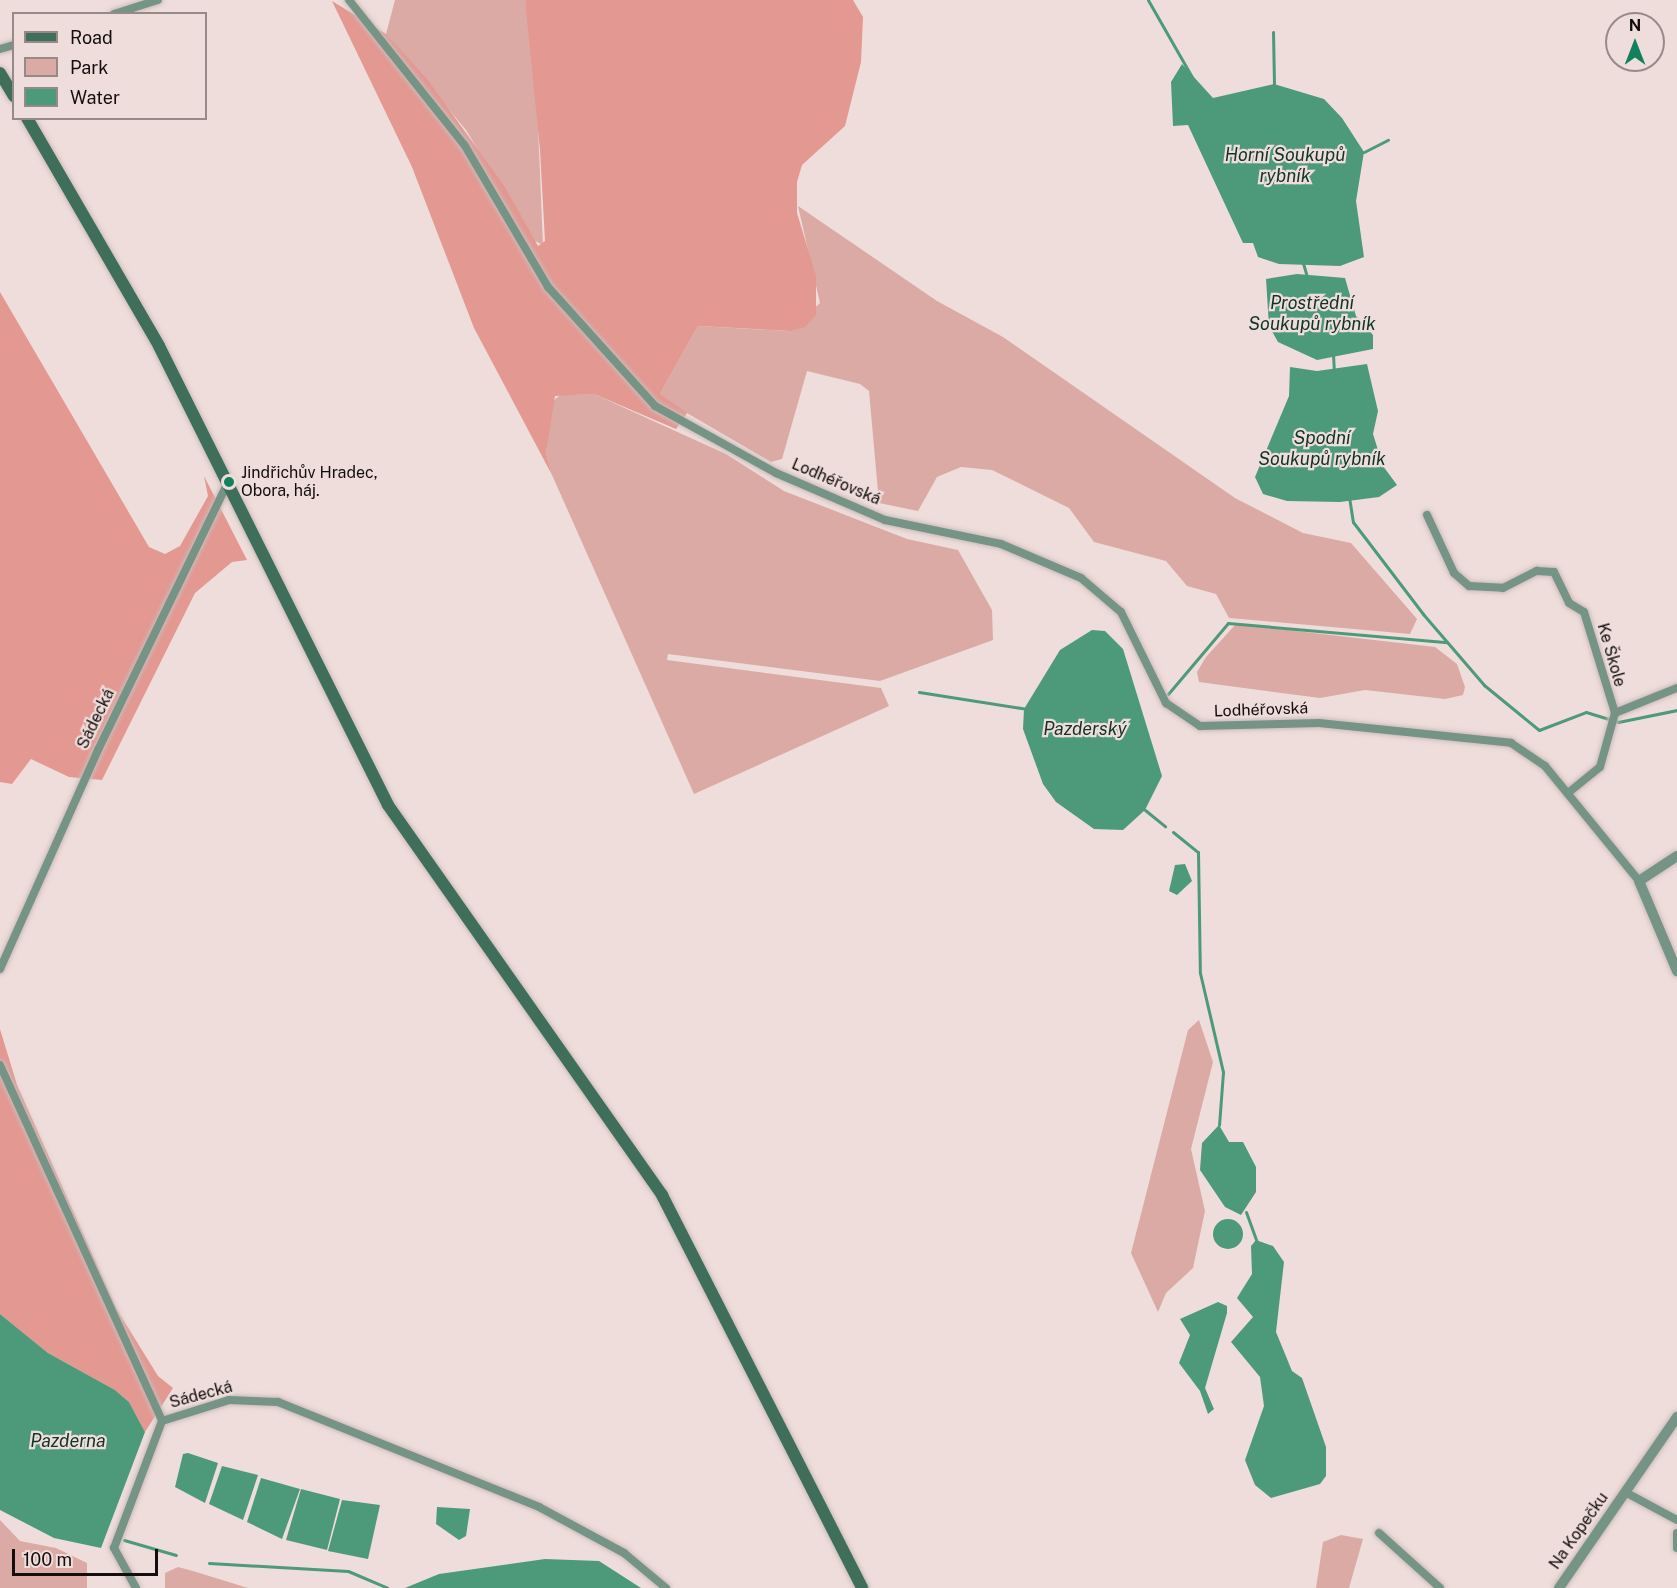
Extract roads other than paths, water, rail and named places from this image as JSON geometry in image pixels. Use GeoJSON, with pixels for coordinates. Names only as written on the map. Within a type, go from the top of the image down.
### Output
{"type":"FeatureCollection","features":[{"type":"Feature","properties":{"kind":"main road"},"geometry":{"type":"LineString","coordinates":[[0,73],[12,93]]}},
{"type":"Feature","properties":{"kind":"main road"},"geometry":{"type":"LineString","coordinates":[[28,120],[159,346],[226,486],[387,806],[683,1231],[862,1588]]}},
{"type":"Feature","properties":{"kind":"street"},"geometry":{"type":"LineString","coordinates":[[120,12],[158,0]]}},
{"type":"Feature","properties":{"kind":"street","name":"Lodhéřovská"},"geometry":{"type":"LineString","coordinates":[[349,0],[465,146],[548,287],[655,406],[776,473],[885,520],[1001,544],[1081,578],[1120,612],[1166,702],[1200,726],[1319,723],[1511,742],[1545,766],[1640,881],[1677,971]]}},
{"type":"Feature","properties":{"kind":"street","name":"Sádecká"},"geometry":{"type":"LineString","coordinates":[[0,969],[98,750],[226,486]]}},
{"type":"Feature","properties":{"kind":"street","name":"Ke Škole"},"geometry":{"type":"LineString","coordinates":[[1427,515],[1454,573],[1469,586],[1503,588],[1537,572],[1554,572],[1569,603],[1584,612],[1615,713],[1600,767],[1568,793]]}},
{"type":"Feature","properties":{"kind":"street","name":"Ke Škole"},"geometry":{"type":"LineString","coordinates":[[1615,713],[1677,688]]}},
{"type":"Feature","properties":{"kind":"street"},"geometry":{"type":"LineString","coordinates":[[1640,881],[1677,856]]}},
{"type":"Feature","properties":{"kind":"street","name":"Sádecká"},"geometry":{"type":"LineString","coordinates":[[0,1065],[162,1421],[229,1400],[278,1402],[539,1507],[624,1553],[666,1588]]}},
{"type":"Feature","properties":{"kind":"street","name":"Na Kopečku"},"geometry":{"type":"LineString","coordinates":[[1559,1588],[1677,1418]]}},
{"type":"Feature","properties":{"kind":"street"},"geometry":{"type":"LineString","coordinates":[[136,1588],[114,1548],[162,1421]]}},
{"type":"Feature","properties":{"kind":"street"},"geometry":{"type":"LineString","coordinates":[[1625,1492],[1677,1520]]}},
{"type":"Feature","properties":{"kind":"street"},"geometry":{"type":"LineString","coordinates":[[1379,1533],[1440,1588]]}},
{"type":"Feature","properties":{"kind":"street"},"geometry":{"type":"LineString","coordinates":[[1677,1533],[1677,1548]]}},
{"type":"Feature","properties":{"kind":"water","name":"Horní Soukupů rybník"},"geometry":{"type":"Polygon","coordinates":[[[1182,64],[1213,98],[1274,84],[1324,99],[1342,118],[1364,152],[1356,201],[1364,257],[1340,266],[1279,264],[1258,257],[1253,243],[1243,243],[1188,125],[1173,126],[1171,82],[1182,64]]]}},
{"type":"Feature","properties":{"kind":"water","name":"Prostřední Soukupů rybník"},"geometry":{"type":"Polygon","coordinates":[[[1297,274],[1345,278],[1356,316],[1373,335],[1373,349],[1317,360],[1278,342],[1269,326],[1266,279],[1297,274]]]}},
{"type":"Feature","properties":{"kind":"water","name":"Spodní Soukupů rybník"},"geometry":{"type":"Polygon","coordinates":[[[1367,364],[1378,411],[1373,434],[1383,466],[1397,485],[1379,497],[1340,502],[1287,501],[1263,494],[1255,477],[1289,396],[1290,367],[1317,371],[1367,364]]]}},
{"type":"Feature","properties":{"kind":"water","name":"Pazderský"},"geometry":{"type":"Polygon","coordinates":[[[1092,630],[1105,631],[1123,649],[1162,776],[1145,810],[1123,830],[1094,829],[1056,802],[1043,784],[1023,729],[1024,709],[1060,650],[1092,630]]]}},
{"type":"Feature","properties":{"kind":"water"},"geometry":{"type":"Polygon","coordinates":[[[1185,864],[1192,881],[1177,895],[1169,891],[1175,865],[1185,864]]]}},
{"type":"Feature","properties":{"kind":"water"},"geometry":{"type":"Polygon","coordinates":[[[1219,1125],[1229,1142],[1243,1142],[1256,1167],[1256,1192],[1241,1215],[1225,1207],[1200,1170],[1202,1143],[1219,1125]]]}},
{"type":"Feature","properties":{"kind":"water"},"geometry":{"type":"Polygon","coordinates":[[[1228,1219],[1239,1223],[1243,1234],[1239,1245],[1228,1249],[1217,1245],[1213,1234],[1217,1223],[1228,1219]]]}},
{"type":"Feature","properties":{"kind":"water"},"geometry":{"type":"Polygon","coordinates":[[[1256,1240],[1273,1246],[1284,1262],[1276,1332],[1292,1371],[1302,1378],[1326,1447],[1326,1476],[1320,1484],[1271,1498],[1255,1485],[1245,1460],[1264,1406],[1260,1377],[1231,1342],[1253,1317],[1237,1298],[1252,1274],[1251,1246],[1256,1240]]]}},
{"type":"Feature","properties":{"kind":"water"},"geometry":{"type":"Polygon","coordinates":[[[1218,1302],[1227,1306],[1227,1313],[1205,1388],[1214,1409],[1208,1414],[1200,1391],[1179,1363],[1190,1335],[1180,1319],[1218,1302]]]}},
{"type":"Feature","properties":{"kind":"water","name":"Pazderna"},"geometry":{"type":"Polygon","coordinates":[[[0,1314],[48,1353],[115,1390],[129,1402],[145,1432],[101,1548],[54,1538],[0,1510],[0,1314]]]}},
{"type":"Feature","properties":{"kind":"water"},"geometry":{"type":"Polygon","coordinates":[[[188,1453],[218,1463],[205,1503],[175,1487],[183,1454],[188,1453]]]}},
{"type":"Feature","properties":{"kind":"water"},"geometry":{"type":"Polygon","coordinates":[[[222,1466],[258,1475],[243,1520],[209,1504],[222,1466]]]}},
{"type":"Feature","properties":{"kind":"water"},"geometry":{"type":"Polygon","coordinates":[[[261,1478],[300,1489],[282,1539],[247,1522],[261,1478]]]}},
{"type":"Feature","properties":{"kind":"water"},"geometry":{"type":"Polygon","coordinates":[[[301,1489],[340,1499],[327,1550],[286,1540],[301,1489]]]}},
{"type":"Feature","properties":{"kind":"water"},"geometry":{"type":"Polygon","coordinates":[[[342,1500],[380,1505],[368,1559],[328,1551],[342,1500]]]}},
{"type":"Feature","properties":{"kind":"water"},"geometry":{"type":"Polygon","coordinates":[[[437,1507],[470,1509],[466,1536],[459,1540],[436,1524],[437,1507]]]}},
{"type":"Feature","properties":{"kind":"water"},"geometry":{"type":"Polygon","coordinates":[[[545,1559],[599,1561],[641,1588],[405,1588],[439,1574],[545,1559]]]}},
{"type":"Feature","properties":{"kind":"waterway"},"geometry":{"type":"LineString","coordinates":[[1148,0],[1192,77]]}},
{"type":"Feature","properties":{"kind":"waterway"},"geometry":{"type":"LineString","coordinates":[[1273,32],[1274,84]]}},
{"type":"Feature","properties":{"kind":"waterway"},"geometry":{"type":"LineString","coordinates":[[1364,152],[1388,140]]}},
{"type":"Feature","properties":{"kind":"waterway"},"geometry":{"type":"LineString","coordinates":[[1303,263],[1307,277]]}},
{"type":"Feature","properties":{"kind":"waterway"},"geometry":{"type":"LineString","coordinates":[[1333,354],[1334,371]]}},
{"type":"Feature","properties":{"kind":"waterway"},"geometry":{"type":"LineString","coordinates":[[1349,497],[1353,522],[1423,614],[1484,685],[1539,730],[1586,712],[1618,722],[1677,710]]}},
{"type":"Feature","properties":{"kind":"waterway"},"geometry":{"type":"LineString","coordinates":[[1168,694],[1228,623],[1447,642]]}},
{"type":"Feature","properties":{"kind":"waterway"},"geometry":{"type":"LineString","coordinates":[[919,692],[1027,709]]}},
{"type":"Feature","properties":{"kind":"waterway"},"geometry":{"type":"LineString","coordinates":[[1145,810],[1165,826]]}},
{"type":"Feature","properties":{"kind":"waterway"},"geometry":{"type":"LineString","coordinates":[[1173,832],[1198,852],[1200,973],[1223,1072],[1219,1125]]}},
{"type":"Feature","properties":{"kind":"waterway"},"geometry":{"type":"LineString","coordinates":[[1246,1212],[1256,1240]]}},
{"type":"Feature","properties":{"kind":"waterway"},"geometry":{"type":"LineString","coordinates":[[124,1540],[176,1555]]}},
{"type":"Feature","properties":{"kind":"waterway"},"geometry":{"type":"LineString","coordinates":[[209,1563],[348,1571],[388,1588]]}},
{"type":"Feature","properties":{"kind":"place","name":"Jindřichův Hradec, Obora, háj."},"geometry":{"type":"Point","coordinates":[229,482]}}]}
